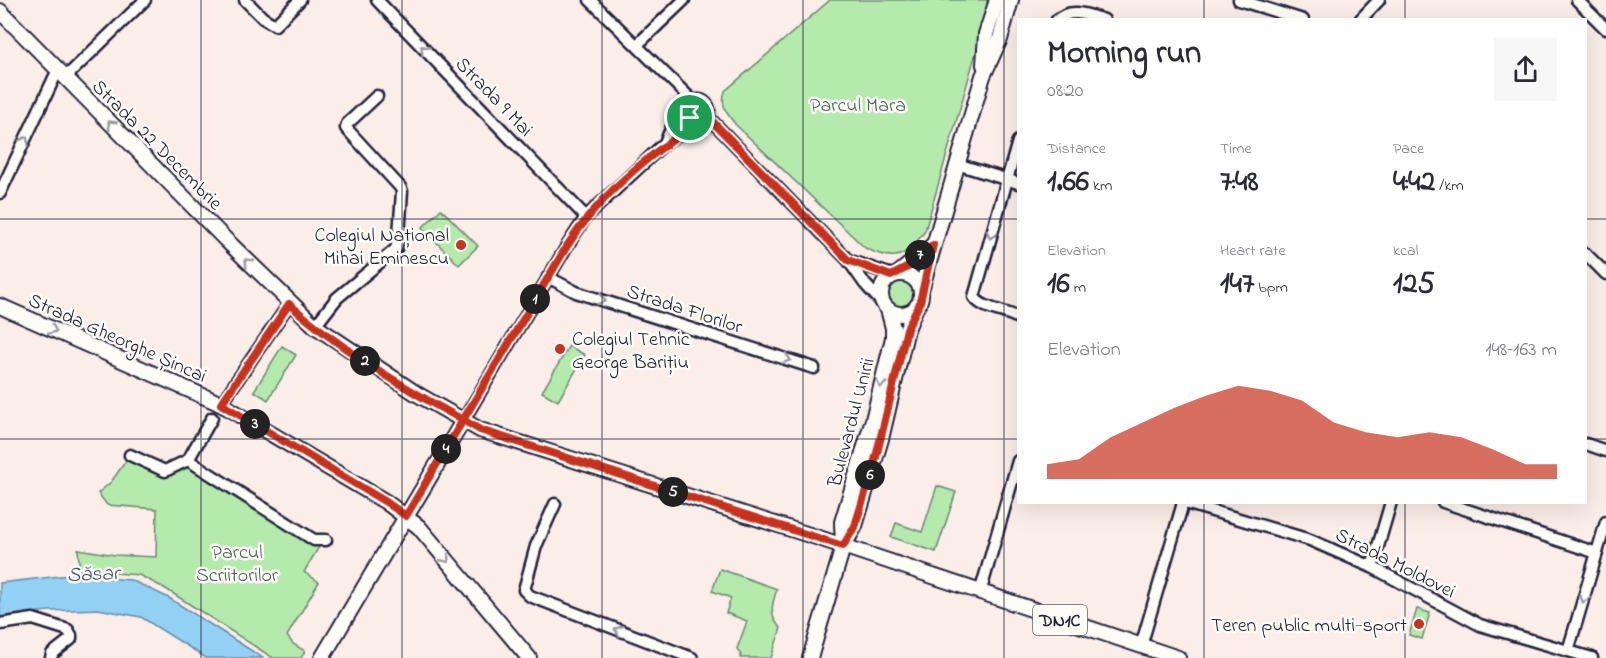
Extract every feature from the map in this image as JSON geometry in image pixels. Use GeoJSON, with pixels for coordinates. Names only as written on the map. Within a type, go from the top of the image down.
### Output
{"type":"FeatureCollection","features":[{"type":"Feature","properties":{"kind":"main road","name":"Bulevardul Unirii"},"geometry":{"type":"LineString","coordinates":[[983,76],[986,34],[997,0]]}},
{"type":"Feature","properties":{"kind":"main road","name":"Bulevardul Unirii"},"geometry":{"type":"LineString","coordinates":[[810,658],[843,546],[855,526],[881,440],[907,329],[921,296],[933,245],[983,76],[1000,39],[1011,0]]}},
{"type":"Feature","properties":{"kind":"main road","name":"Strada 22 Decembrie"},"geometry":{"type":"LineString","coordinates":[[0,11],[289,304],[315,326],[417,394],[463,420]]}},
{"type":"Feature","properties":{"kind":"main road"},"geometry":{"type":"LineString","coordinates":[[895,274],[933,245]]}},
{"type":"Feature","properties":{"kind":"main road","name":"Bulevardul Unirii"},"geometry":{"type":"LineString","coordinates":[[843,546],[842,522],[873,420],[893,328],[880,295],[881,289],[887,279],[895,274]]}},
{"type":"Feature","properties":{"kind":"main road"},"geometry":{"type":"LineString","coordinates":[[895,274],[905,274],[915,279],[921,290]]}},
{"type":"Feature","properties":{"kind":"main road","name":"Strada Gheorghe Șincai"},"geometry":{"type":"LineString","coordinates":[[0,306],[221,404],[386,502],[419,527],[529,658]]}},
{"type":"Feature","properties":{"kind":"main road"},"geometry":{"type":"LineString","coordinates":[[886,307],[899,314],[916,307]]}},
{"type":"Feature","properties":{"kind":"main road"},"geometry":{"type":"LineString","coordinates":[[322,658],[463,420]]}},
{"type":"Feature","properties":{"kind":"main road","name":"DN1C"},"geometry":{"type":"LineString","coordinates":[[463,420],[480,430],[843,546],[1178,658]]}},
{"type":"Feature","properties":{"kind":"street"},"geometry":{"type":"LineString","coordinates":[[0,193],[55,76],[70,73],[145,0]]}},
{"type":"Feature","properties":{"kind":"street"},"geometry":{"type":"LineString","coordinates":[[245,0],[262,18],[275,25],[300,0]]}},
{"type":"Feature","properties":{"kind":"street","name":"Strada 9 Mai"},"geometry":{"type":"LineString","coordinates":[[376,0],[553,181],[586,218]]}},
{"type":"Feature","properties":{"kind":"street"},"geometry":{"type":"LineString","coordinates":[[590,0],[638,44],[691,105],[690,118],[704,119],[848,260],[865,284],[886,307]]}},
{"type":"Feature","properties":{"kind":"street"},"geometry":{"type":"LineString","coordinates":[[638,44],[684,0]]}},
{"type":"Feature","properties":{"kind":"street"},"geometry":{"type":"LineString","coordinates":[[1239,0],[1298,18]]}},
{"type":"Feature","properties":{"kind":"street"},"geometry":{"type":"LineString","coordinates":[[1362,18],[1379,0]]}},
{"type":"Feature","properties":{"kind":"street"},"geometry":{"type":"LineString","coordinates":[[1577,0],[1604,23]]}},
{"type":"Feature","properties":{"kind":"street"},"geometry":{"type":"LineString","coordinates":[[1059,18],[1063,14],[1075,12],[1097,18]]}},
{"type":"Feature","properties":{"kind":"street"},"geometry":{"type":"LineString","coordinates":[[315,326],[337,298],[386,259],[397,247],[402,191],[346,128],[347,124],[377,96]]}},
{"type":"Feature","properties":{"kind":"street"},"geometry":{"type":"LineString","coordinates":[[463,420],[586,218],[665,143],[704,119],[710,110],[706,103],[700,100],[691,105],[671,129],[665,143]]}},
{"type":"Feature","properties":{"kind":"street"},"geometry":{"type":"LineString","coordinates":[[1017,144],[974,297],[981,303],[1017,317]]}},
{"type":"Feature","properties":{"kind":"street"},"geometry":{"type":"LineString","coordinates":[[957,164],[1017,183]]}},
{"type":"Feature","properties":{"kind":"street"},"geometry":{"type":"LineString","coordinates":[[1587,255],[1606,274]]}},
{"type":"Feature","properties":{"kind":"street"},"geometry":{"type":"LineString","coordinates":[[848,260],[895,274]]}},
{"type":"Feature","properties":{"kind":"street","name":"Strada Florilor"},"geometry":{"type":"LineString","coordinates":[[548,277],[576,292],[813,368]]}},
{"type":"Feature","properties":{"kind":"street"},"geometry":{"type":"LineString","coordinates":[[221,404],[289,304]]}},
{"type":"Feature","properties":{"kind":"street"},"geometry":{"type":"LineString","coordinates":[[130,455],[165,471],[188,460],[212,418]]}},
{"type":"Feature","properties":{"kind":"street"},"geometry":{"type":"LineString","coordinates":[[1587,444],[1606,452]]}},
{"type":"Feature","properties":{"kind":"street"},"geometry":{"type":"LineString","coordinates":[[188,460],[314,540],[326,540]]}},
{"type":"Feature","properties":{"kind":"street"},"geometry":{"type":"LineString","coordinates":[[980,593],[1017,464]]}},
{"type":"Feature","properties":{"kind":"street"},"geometry":{"type":"LineString","coordinates":[[555,504],[536,546],[524,591],[530,596],[692,658]]}},
{"type":"Feature","properties":{"kind":"street"},"geometry":{"type":"LineString","coordinates":[[1141,646],[1183,504]]}},
{"type":"Feature","properties":{"kind":"street","name":"Strada Moldovei"},"geometry":{"type":"LineString","coordinates":[[1186,504],[1310,540],[1372,567],[1480,626],[1592,658]]}},
{"type":"Feature","properties":{"kind":"street"},"geometry":{"type":"LineString","coordinates":[[1372,567],[1390,504]]}},
{"type":"Feature","properties":{"kind":"street"},"geometry":{"type":"LineString","coordinates":[[1449,504],[1597,553]]}},
{"type":"Feature","properties":{"kind":"street"},"geometry":{"type":"LineString","coordinates":[[1568,651],[1606,522]]}},
{"type":"Feature","properties":{"kind":"street"},"geometry":{"type":"LineString","coordinates":[[0,624],[33,619],[68,630],[71,639],[52,654],[51,658]]}},
{"type":"Feature","properties":{"kind":"green space","name":"Parcul Mara"},"geometry":{"type":"Polygon","coordinates":[[[830,0],[987,0],[987,14],[925,231],[912,247],[899,255],[885,255],[865,248],[736,125],[724,105],[725,91],[830,0]]]}},
{"type":"Feature","properties":{"kind":"green space"},"geometry":{"type":"Polygon","coordinates":[[[441,209],[478,246],[459,265],[422,228],[441,209]]]}},
{"type":"Feature","properties":{"kind":"green space"},"geometry":{"type":"Polygon","coordinates":[[[901,282],[909,286],[913,294],[909,302],[901,306],[893,302],[889,294],[893,286],[901,282]]]}},
{"type":"Feature","properties":{"kind":"green space"},"geometry":{"type":"Polygon","coordinates":[[[282,346],[296,355],[268,400],[254,391],[282,346]]]}},
{"type":"Feature","properties":{"kind":"green space"},"geometry":{"type":"Polygon","coordinates":[[[569,346],[585,355],[558,401],[542,392],[569,346]]]}},
{"type":"Feature","properties":{"kind":"green space","name":"Parcul Scriitorilor"},"geometry":{"type":"Polygon","coordinates":[[[130,455],[165,471],[188,460],[323,540],[304,572],[319,582],[287,636],[293,644],[305,651],[301,658],[273,658],[166,589],[139,575],[103,572],[80,574],[78,549],[115,555],[156,557],[157,509],[107,505],[98,493],[111,482],[130,455]]]}},
{"type":"Feature","properties":{"kind":"green space"},"geometry":{"type":"Polygon","coordinates":[[[937,486],[956,492],[936,552],[891,537],[896,523],[922,532],[937,486]]]}},
{"type":"Feature","properties":{"kind":"green space"},"geometry":{"type":"Polygon","coordinates":[[[720,569],[777,589],[773,614],[781,628],[771,658],[740,658],[741,655],[737,649],[747,621],[726,613],[731,598],[712,591],[720,569]]]}},
{"type":"Feature","properties":{"kind":"green space","name":"Teren public multi-sport"},"geometry":{"type":"Polygon","coordinates":[[[1417,609],[1430,613],[1422,639],[1409,635],[1417,609]]]}},
{"type":"Feature","properties":{"kind":"water"},"geometry":{"type":"Polygon","coordinates":[[[69,575],[131,580],[169,598],[263,658],[206,658],[141,617],[98,609],[48,611],[0,617],[0,583],[69,575]]]}},
{"type":"Feature","properties":{"kind":"place","name":"Colegiul Național Mihai Eminescu"},"geometry":{"type":"Point","coordinates":[461,245]}},
{"type":"Feature","properties":{"kind":"place","name":"Colegiul Tehnic George Barițiu"},"geometry":{"type":"Point","coordinates":[560,349]}},
{"type":"Feature","properties":{"kind":"place","name":"Teren public multi-sport"},"geometry":{"type":"Point","coordinates":[1419,624]}},
{"type":"Feature","properties":{"kind":"route"},"geometry":{"type":"LineString","coordinates":[[690,118],[687,112],[689,105],[693,101],[704,101],[710,110],[708,117],[848,260],[857,265],[891,276],[910,266],[933,245],[920,302],[912,316],[901,351],[876,457],[855,526],[843,546],[480,430],[463,420],[406,516],[221,404],[289,304],[330,338],[417,394],[463,420],[586,218],[665,143],[699,122],[690,118]]}},
{"type":"Feature","properties":{"kind":"water label","name":"Săsar"},"geometry":{"type":"Point","coordinates":[93,573]}}]}
